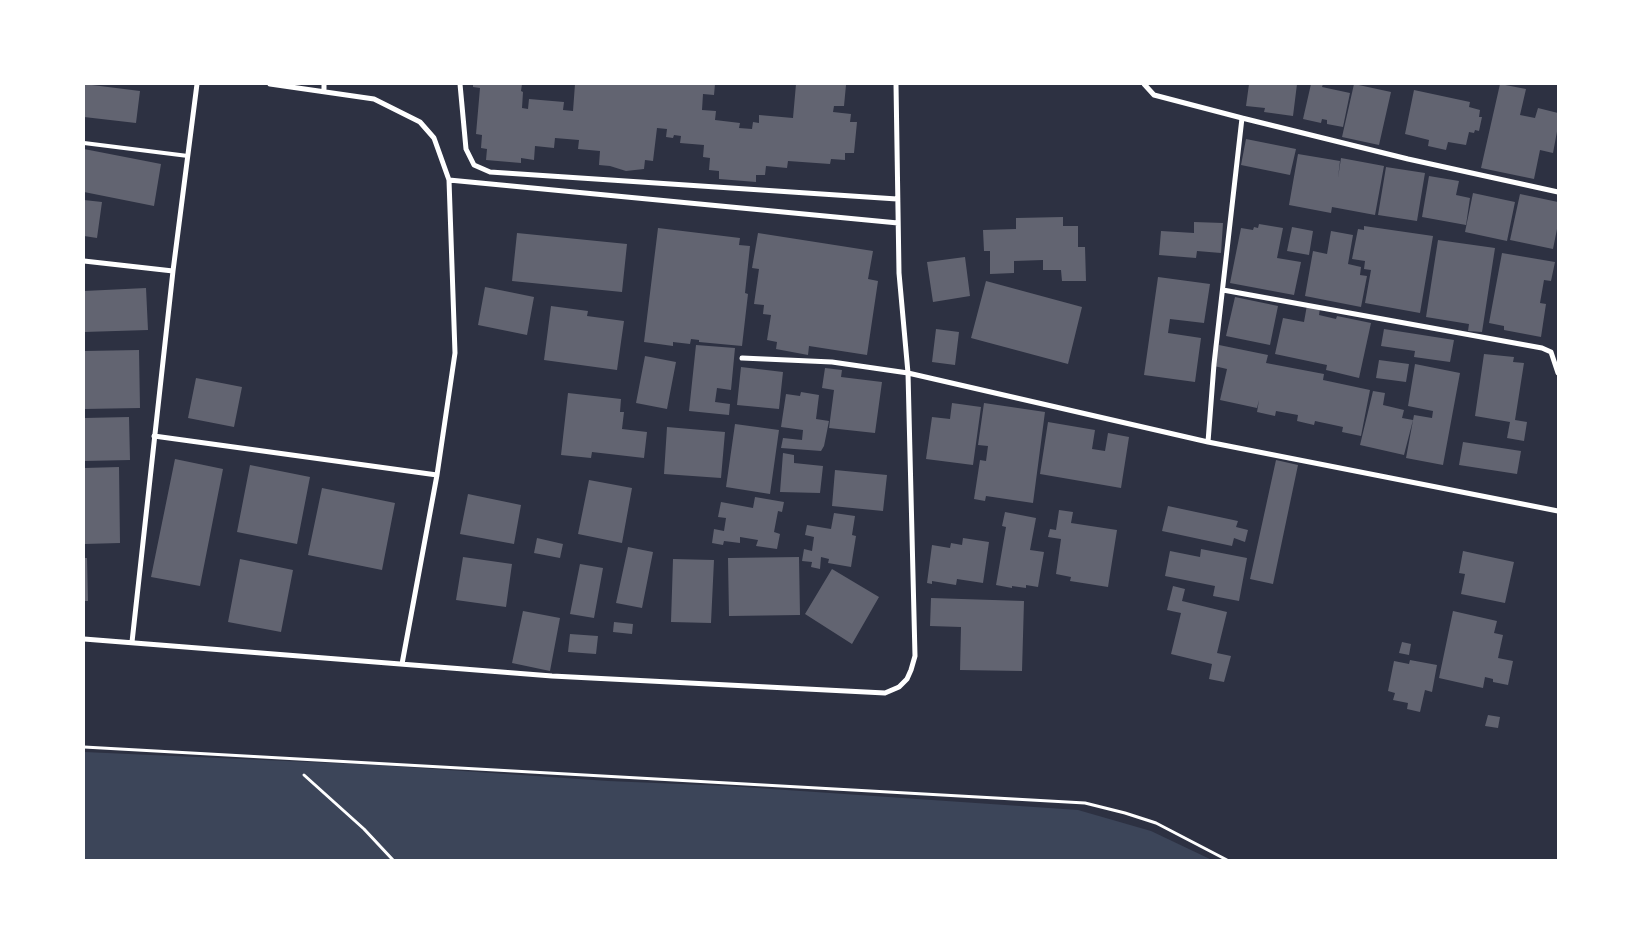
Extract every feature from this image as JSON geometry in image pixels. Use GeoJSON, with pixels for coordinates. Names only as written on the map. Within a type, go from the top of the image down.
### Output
{"type":"FeatureCollection","features":[{"type":"Feature","properties":{"kind":"street"},"geometry":{"type":"LineString","coordinates":[[132,642],[173,271],[197,84]]}},
{"type":"Feature","properties":{"kind":"street"},"geometry":{"type":"LineString","coordinates":[[270,84],[374,99],[420,122],[434,138],[449,180],[455,353],[438,475],[402,664]]}},
{"type":"Feature","properties":{"kind":"street"},"geometry":{"type":"LineString","coordinates":[[324,84],[324,92]]}},
{"type":"Feature","properties":{"kind":"street"},"geometry":{"type":"LineString","coordinates":[[460,84],[466,149],[474,165],[490,172],[897,199]]}},
{"type":"Feature","properties":{"kind":"street"},"geometry":{"type":"LineString","coordinates":[[84,639],[552,676],[885,693],[899,687],[907,679],[915,656],[908,373],[899,273],[896,84]]}},
{"type":"Feature","properties":{"kind":"street"},"geometry":{"type":"LineString","coordinates":[[1144,84],[1154,95],[1242,118],[1408,159],[1558,190]]}},
{"type":"Feature","properties":{"kind":"street"},"geometry":{"type":"LineString","coordinates":[[1208,442],[1222,290],[1242,118]]}},
{"type":"Feature","properties":{"kind":"street"},"geometry":{"type":"LineString","coordinates":[[449,180],[898,223]]}},
{"type":"Feature","properties":{"kind":"street"},"geometry":{"type":"LineString","coordinates":[[84,261],[173,271]]}},
{"type":"Feature","properties":{"kind":"street"},"geometry":{"type":"LineString","coordinates":[[1222,290],[1542,348],[1551,352],[1558,373]]}},
{"type":"Feature","properties":{"kind":"street"},"geometry":{"type":"LineString","coordinates":[[742,358],[832,362],[908,373],[1208,442],[1558,511]]}},
{"type":"Feature","properties":{"kind":"street"},"geometry":{"type":"LineString","coordinates":[[154,436],[438,475]]}},
{"type":"Feature","properties":{"kind":"lane"},"geometry":{"type":"LineString","coordinates":[[84,143],[188,156]]}},
{"type":"Feature","properties":{"kind":"path"},"geometry":{"type":"LineString","coordinates":[[84,747],[1085,803],[1156,823],[1228,860]]}},
{"type":"Feature","properties":{"kind":"path"},"geometry":{"type":"LineString","coordinates":[[304,775],[364,830],[393,860]]}},
{"type":"Feature","properties":{"kind":"shaded area"},"geometry":{"type":"Polygon","coordinates":[[[84,752],[376,765],[608,781],[728,786],[1078,810],[1151,831],[1212,860],[84,860],[84,752]]]}},
{"type":"Feature","properties":{"kind":"building"},"geometry":{"type":"Polygon","coordinates":[[[84,84],[140,91],[136,123],[84,117],[84,84]]]}},
{"type":"Feature","properties":{"kind":"building"},"geometry":{"type":"Polygon","coordinates":[[[473,84],[522,84],[522,108],[528,109],[529,99],[564,102],[563,110],[573,111],[575,84],[715,84],[714,95],[703,94],[702,110],[716,111],[715,120],[740,123],[739,128],[752,129],[753,122],[759,123],[759,115],[793,118],[796,84],[846,85],[844,106],[834,106],[833,112],[851,114],[850,122],[857,122],[854,153],[845,153],[845,160],[831,159],[830,164],[788,161],[787,168],[766,166],[765,175],[756,175],[756,182],[719,179],[719,171],[709,170],[710,158],[703,157],[704,145],[680,143],[681,136],[666,137],[667,129],[657,128],[653,161],[645,160],[644,169],[626,171],[599,165],[600,151],[578,149],[579,140],[555,138],[554,148],[535,146],[534,160],[521,158],[521,163],[486,160],[487,149],[481,148],[482,135],[476,134],[480,88],[473,87],[473,84]]]}},
{"type":"Feature","properties":{"kind":"building"},"geometry":{"type":"Polygon","coordinates":[[[1249,84],[1297,84],[1293,116],[1264,112],[1265,108],[1246,106],[1249,84]]]}},
{"type":"Feature","properties":{"kind":"building"},"geometry":{"type":"Polygon","coordinates":[[[1311,84],[1323,84],[1322,87],[1350,93],[1343,127],[1327,124],[1327,120],[1322,119],[1321,123],[1303,119],[1311,84]]]}},
{"type":"Feature","properties":{"kind":"building"},"geometry":{"type":"Polygon","coordinates":[[[1354,84],[1391,92],[1379,145],[1342,137],[1354,84]]]}},
{"type":"Feature","properties":{"kind":"building"},"geometry":{"type":"Polygon","coordinates":[[[1500,84],[1526,89],[1520,115],[1535,118],[1538,108],[1558,113],[1558,126],[1553,153],[1540,150],[1534,179],[1481,168],[1500,84]]]}},
{"type":"Feature","properties":{"kind":"building"},"geometry":{"type":"Polygon","coordinates":[[[1414,90],[1470,102],[1469,107],[1480,110],[1479,117],[1482,117],[1479,131],[1469,132],[1466,145],[1448,142],[1446,150],[1428,146],[1429,140],[1405,134],[1414,90]]]}},
{"type":"Feature","properties":{"kind":"building"},"geometry":{"type":"Polygon","coordinates":[[[1246,139],[1296,149],[1290,175],[1241,165],[1246,139]]]}},
{"type":"Feature","properties":{"kind":"building"},"geometry":{"type":"Polygon","coordinates":[[[84,149],[161,164],[154,206],[84,192],[84,149]]]}},
{"type":"Feature","properties":{"kind":"building"},"geometry":{"type":"Polygon","coordinates":[[[1298,154],[1340,161],[1338,178],[1341,158],[1384,166],[1375,215],[1332,207],[1331,213],[1289,205],[1298,154]]]}},
{"type":"Feature","properties":{"kind":"building"},"geometry":{"type":"Polygon","coordinates":[[[1386,167],[1425,173],[1417,221],[1378,215],[1386,167]]]}},
{"type":"Feature","properties":{"kind":"building"},"geometry":{"type":"Polygon","coordinates":[[[1429,176],[1459,181],[1456,195],[1470,198],[1466,225],[1422,217],[1429,176]]]}},
{"type":"Feature","properties":{"kind":"building"},"geometry":{"type":"Polygon","coordinates":[[[1473,193],[1515,202],[1507,241],[1465,232],[1473,193]]]}},
{"type":"Feature","properties":{"kind":"building"},"geometry":{"type":"Polygon","coordinates":[[[1520,194],[1558,202],[1558,224],[1553,249],[1510,240],[1520,194]]]}},
{"type":"Feature","properties":{"kind":"building"},"geometry":{"type":"Polygon","coordinates":[[[84,200],[102,202],[97,238],[84,236],[84,200]]]}},
{"type":"Feature","properties":{"kind":"building"},"geometry":{"type":"Polygon","coordinates":[[[1063,217],[1063,226],[1078,226],[1078,247],[1085,247],[1086,281],[1062,281],[1061,270],[1043,270],[1043,260],[1014,261],[1014,273],[990,274],[990,251],[984,251],[983,230],[1016,229],[1016,218],[1063,217]]]}},
{"type":"Feature","properties":{"kind":"building"},"geometry":{"type":"Polygon","coordinates":[[[1194,222],[1223,223],[1221,253],[1197,251],[1196,258],[1159,255],[1161,231],[1194,233],[1194,222]]]}},
{"type":"Feature","properties":{"kind":"building"},"geometry":{"type":"Polygon","coordinates":[[[1259,224],[1283,228],[1277,258],[1301,262],[1294,295],[1230,283],[1241,228],[1253,230],[1254,227],[1258,228],[1259,224]]]}},
{"type":"Feature","properties":{"kind":"building"},"geometry":{"type":"Polygon","coordinates":[[[1364,226],[1433,236],[1420,313],[1365,303],[1371,270],[1364,269],[1365,261],[1352,259],[1358,229],[1364,230],[1364,226]]]}},
{"type":"Feature","properties":{"kind":"building"},"geometry":{"type":"Polygon","coordinates":[[[1292,227],[1313,231],[1309,255],[1287,251],[1292,227]]]}},
{"type":"Feature","properties":{"kind":"building"},"geometry":{"type":"Polygon","coordinates":[[[658,228],[740,238],[739,245],[750,246],[745,293],[748,294],[742,346],[699,342],[699,340],[691,339],[690,344],[673,342],[673,346],[644,342],[658,228]]]}},
{"type":"Feature","properties":{"kind":"building"},"geometry":{"type":"Polygon","coordinates":[[[1331,231],[1353,235],[1348,264],[1361,267],[1360,275],[1367,276],[1361,307],[1305,296],[1313,251],[1327,254],[1331,231]]]}},
{"type":"Feature","properties":{"kind":"building"},"geometry":{"type":"Polygon","coordinates":[[[517,233],[627,244],[622,292],[512,281],[517,233]]]}},
{"type":"Feature","properties":{"kind":"building"},"geometry":{"type":"Polygon","coordinates":[[[758,233],[873,251],[868,279],[878,281],[867,355],[809,346],[808,355],[776,349],[777,342],[767,340],[771,315],[763,314],[764,305],[754,304],[759,269],[752,268],[758,233]]]}},
{"type":"Feature","properties":{"kind":"building"},"geometry":{"type":"Polygon","coordinates":[[[1438,240],[1495,248],[1482,332],[1468,331],[1469,324],[1426,317],[1438,240]]]}},
{"type":"Feature","properties":{"kind":"building"},"geometry":{"type":"Polygon","coordinates":[[[1502,253],[1555,262],[1551,281],[1544,280],[1540,303],[1546,304],[1541,337],[1504,330],[1504,326],[1489,323],[1502,253]]]}},
{"type":"Feature","properties":{"kind":"building"},"geometry":{"type":"Polygon","coordinates":[[[965,257],[970,296],[933,302],[927,262],[965,257]]]}},
{"type":"Feature","properties":{"kind":"building"},"geometry":{"type":"Polygon","coordinates":[[[1158,277],[1210,284],[1204,323],[1170,319],[1168,333],[1201,338],[1195,382],[1144,375],[1158,277]]]}},
{"type":"Feature","properties":{"kind":"building"},"geometry":{"type":"Polygon","coordinates":[[[986,281],[1082,307],[1068,364],[971,338],[986,281]]]}},
{"type":"Feature","properties":{"kind":"building"},"geometry":{"type":"Polygon","coordinates":[[[485,287],[534,297],[527,335],[478,325],[485,287]]]}},
{"type":"Feature","properties":{"kind":"building"},"geometry":{"type":"Polygon","coordinates":[[[146,288],[148,330],[84,332],[84,291],[146,288]]]}},
{"type":"Feature","properties":{"kind":"building"},"geometry":{"type":"Polygon","coordinates":[[[1235,297],[1278,306],[1270,345],[1226,336],[1235,297]]]}},
{"type":"Feature","properties":{"kind":"building"},"geometry":{"type":"Polygon","coordinates":[[[1307,305],[1320,308],[1319,315],[1336,319],[1337,316],[1371,323],[1359,378],[1326,370],[1327,365],[1275,354],[1283,318],[1304,322],[1307,305]]]}},
{"type":"Feature","properties":{"kind":"building"},"geometry":{"type":"Polygon","coordinates":[[[551,306],[588,311],[587,316],[624,321],[617,370],[544,360],[551,306]]]}},
{"type":"Feature","properties":{"kind":"building"},"geometry":{"type":"Polygon","coordinates":[[[936,329],[959,332],[955,365],[932,362],[936,329]]]}},
{"type":"Feature","properties":{"kind":"building"},"geometry":{"type":"Polygon","coordinates":[[[1384,329],[1454,340],[1450,362],[1414,357],[1415,351],[1381,346],[1384,329]]]}},
{"type":"Feature","properties":{"kind":"building"},"geometry":{"type":"Polygon","coordinates":[[[696,345],[735,348],[731,390],[717,388],[715,402],[730,404],[729,415],[689,411],[696,345]]]}},
{"type":"Feature","properties":{"kind":"building"},"geometry":{"type":"Polygon","coordinates":[[[1219,345],[1268,355],[1266,363],[1324,374],[1323,380],[1370,390],[1361,436],[1342,432],[1343,427],[1315,421],[1314,425],[1297,421],[1298,415],[1276,411],[1275,416],[1257,412],[1259,400],[1257,408],[1220,400],[1227,369],[1214,366],[1219,345]]]}},
{"type":"Feature","properties":{"kind":"building"},"geometry":{"type":"Polygon","coordinates":[[[139,350],[140,408],[84,409],[84,351],[139,350]]]}},
{"type":"Feature","properties":{"kind":"building"},"geometry":{"type":"Polygon","coordinates":[[[1484,354],[1514,357],[1513,362],[1524,363],[1515,420],[1527,422],[1524,441],[1507,438],[1510,422],[1475,416],[1484,354]]]}},
{"type":"Feature","properties":{"kind":"building"},"geometry":{"type":"Polygon","coordinates":[[[645,356],[676,362],[667,409],[636,403],[645,356]]]}},
{"type":"Feature","properties":{"kind":"building"},"geometry":{"type":"Polygon","coordinates":[[[1379,360],[1409,364],[1406,382],[1376,378],[1379,360]]]}},
{"type":"Feature","properties":{"kind":"building"},"geometry":{"type":"Polygon","coordinates":[[[1415,364],[1460,373],[1443,465],[1406,458],[1414,415],[1432,418],[1433,411],[1408,406],[1415,364]]]}},
{"type":"Feature","properties":{"kind":"building"},"geometry":{"type":"Polygon","coordinates":[[[741,367],[783,372],[779,409],[737,405],[741,367]]]}},
{"type":"Feature","properties":{"kind":"building"},"geometry":{"type":"Polygon","coordinates":[[[825,368],[842,370],[841,377],[882,382],[875,433],[829,428],[834,390],[822,388],[825,368]]]}},
{"type":"Feature","properties":{"kind":"building"},"geometry":{"type":"Polygon","coordinates":[[[196,378],[242,387],[234,427],[188,418],[196,378]]]}},
{"type":"Feature","properties":{"kind":"building"},"geometry":{"type":"Polygon","coordinates":[[[1373,391],[1385,393],[1383,405],[1404,410],[1402,418],[1413,420],[1404,455],[1360,445],[1373,391]]]}},
{"type":"Feature","properties":{"kind":"building"},"geometry":{"type":"Polygon","coordinates":[[[801,392],[819,395],[816,419],[829,421],[824,446],[821,451],[781,448],[783,438],[802,440],[803,430],[781,427],[786,394],[800,396],[801,392]]]}},
{"type":"Feature","properties":{"kind":"building"},"geometry":{"type":"Polygon","coordinates":[[[568,393],[621,399],[620,412],[624,412],[622,429],[647,432],[644,458],[592,452],[591,458],[561,455],[568,393]]]}},
{"type":"Feature","properties":{"kind":"building"},"geometry":{"type":"Polygon","coordinates":[[[952,403],[981,407],[973,465],[926,459],[932,417],[950,419],[952,403]]]}},
{"type":"Feature","properties":{"kind":"building"},"geometry":{"type":"Polygon","coordinates":[[[984,403],[1045,412],[1033,503],[986,496],[985,501],[974,499],[980,460],[986,461],[988,446],[978,445],[984,403]]]}},
{"type":"Feature","properties":{"kind":"building"},"geometry":{"type":"Polygon","coordinates":[[[129,417],[130,460],[84,461],[84,418],[129,417]]]}},
{"type":"Feature","properties":{"kind":"building"},"geometry":{"type":"Polygon","coordinates":[[[1048,422],[1095,430],[1092,449],[1105,451],[1108,433],[1129,437],[1121,488],[1040,474],[1048,422]]]}},
{"type":"Feature","properties":{"kind":"building"},"geometry":{"type":"Polygon","coordinates":[[[735,424],[779,430],[770,494],[726,487],[735,424]]]}},
{"type":"Feature","properties":{"kind":"building"},"geometry":{"type":"Polygon","coordinates":[[[667,427],[725,432],[721,478],[664,474],[667,427]]]}},
{"type":"Feature","properties":{"kind":"building"},"geometry":{"type":"Polygon","coordinates":[[[1463,442],[1521,451],[1517,474],[1459,465],[1463,442]]]}},
{"type":"Feature","properties":{"kind":"building"},"geometry":{"type":"Polygon","coordinates":[[[783,453],[794,455],[794,463],[823,466],[820,493],[780,492],[783,453]]]}},
{"type":"Feature","properties":{"kind":"building"},"geometry":{"type":"Polygon","coordinates":[[[175,459],[223,469],[200,586],[151,577],[175,459]]]}},
{"type":"Feature","properties":{"kind":"building"},"geometry":{"type":"Polygon","coordinates":[[[1276,460],[1298,465],[1273,584],[1250,579],[1276,460]]]}},
{"type":"Feature","properties":{"kind":"building"},"geometry":{"type":"Polygon","coordinates":[[[250,465],[310,477],[297,544],[237,532],[250,465]]]}},
{"type":"Feature","properties":{"kind":"building"},"geometry":{"type":"Polygon","coordinates":[[[119,467],[120,543],[84,544],[84,468],[119,467]]]}},
{"type":"Feature","properties":{"kind":"building"},"geometry":{"type":"Polygon","coordinates":[[[835,470],[887,475],[883,511],[832,506],[835,470]]]}},
{"type":"Feature","properties":{"kind":"building"},"geometry":{"type":"Polygon","coordinates":[[[589,480],[632,488],[622,543],[578,534],[589,480]]]}},
{"type":"Feature","properties":{"kind":"building"},"geometry":{"type":"Polygon","coordinates":[[[322,488],[395,503],[382,570],[308,555],[322,488]]]}},
{"type":"Feature","properties":{"kind":"building"},"geometry":{"type":"Polygon","coordinates":[[[468,494],[521,505],[514,544],[460,534],[468,494]]]}},
{"type":"Feature","properties":{"kind":"building"},"geometry":{"type":"Polygon","coordinates":[[[755,497],[784,502],[782,512],[778,511],[774,532],[780,534],[777,549],[756,546],[758,540],[740,537],[740,543],[724,541],[723,545],[712,543],[714,529],[724,531],[726,518],[718,517],[721,502],[753,508],[755,497]]]}},
{"type":"Feature","properties":{"kind":"building"},"geometry":{"type":"Polygon","coordinates":[[[1168,506],[1238,521],[1236,527],[1248,530],[1245,542],[1234,538],[1232,546],[1162,531],[1168,506]]]}},
{"type":"Feature","properties":{"kind":"building"},"geometry":{"type":"Polygon","coordinates":[[[1059,510],[1073,512],[1071,523],[1117,530],[1108,587],[1070,581],[1071,577],[1056,574],[1061,539],[1048,537],[1050,529],[1056,530],[1059,510]]]}},
{"type":"Feature","properties":{"kind":"building"},"geometry":{"type":"Polygon","coordinates":[[[1005,512],[1036,518],[1030,550],[1044,552],[1038,587],[1026,585],[1026,588],[1012,586],[1012,588],[996,585],[1006,527],[1002,526],[1005,512]]]}},
{"type":"Feature","properties":{"kind":"building"},"geometry":{"type":"Polygon","coordinates":[[[834,513],[855,516],[852,535],[856,536],[851,567],[828,563],[829,559],[821,557],[820,569],[811,567],[812,562],[802,561],[804,549],[812,551],[814,537],[805,535],[807,525],[831,529],[834,513]]]}},
{"type":"Feature","properties":{"kind":"building"},"geometry":{"type":"Polygon","coordinates":[[[537,538],[563,544],[560,558],[534,553],[537,538]]]}},
{"type":"Feature","properties":{"kind":"building"},"geometry":{"type":"Polygon","coordinates":[[[963,538],[989,542],[983,583],[957,579],[956,585],[932,581],[932,584],[927,583],[932,545],[950,548],[951,543],[962,545],[963,538]]]}},
{"type":"Feature","properties":{"kind":"building"},"geometry":{"type":"Polygon","coordinates":[[[628,547],[653,552],[642,608],[616,603],[628,547]]]}},
{"type":"Feature","properties":{"kind":"building"},"geometry":{"type":"Polygon","coordinates":[[[1201,549],[1247,558],[1239,601],[1213,596],[1215,586],[1165,576],[1170,551],[1200,557],[1201,549]]]}},
{"type":"Feature","properties":{"kind":"building"},"geometry":{"type":"Polygon","coordinates":[[[1463,551],[1514,562],[1505,603],[1461,594],[1465,574],[1459,573],[1463,551]]]}},
{"type":"Feature","properties":{"kind":"building"},"geometry":{"type":"Polygon","coordinates":[[[463,557],[512,564],[506,607],[456,600],[463,557]]]}},
{"type":"Feature","properties":{"kind":"building"},"geometry":{"type":"Polygon","coordinates":[[[799,557],[800,615],[729,616],[728,558],[799,557]]]}},
{"type":"Feature","properties":{"kind":"building"},"geometry":{"type":"Polygon","coordinates":[[[84,558],[87,558],[88,601],[84,601],[84,558]]]}},
{"type":"Feature","properties":{"kind":"building"},"geometry":{"type":"Polygon","coordinates":[[[240,559],[293,570],[281,632],[228,622],[240,559]]]}},
{"type":"Feature","properties":{"kind":"building"},"geometry":{"type":"Polygon","coordinates":[[[673,559],[714,560],[711,623],[671,622],[673,559]]]}},
{"type":"Feature","properties":{"kind":"building"},"geometry":{"type":"Polygon","coordinates":[[[580,564],[603,568],[594,618],[570,614],[580,564]]]}},
{"type":"Feature","properties":{"kind":"building"},"geometry":{"type":"Polygon","coordinates":[[[832,569],[879,597],[852,644],[805,614],[832,569]]]}},
{"type":"Feature","properties":{"kind":"building"},"geometry":{"type":"Polygon","coordinates":[[[1173,586],[1185,589],[1182,601],[1227,612],[1217,653],[1231,656],[1224,682],[1209,679],[1212,664],[1171,654],[1181,613],[1167,610],[1173,586]]]}},
{"type":"Feature","properties":{"kind":"building"},"geometry":{"type":"Polygon","coordinates":[[[931,598],[1024,601],[1022,671],[960,670],[961,627],[930,626],[931,598]]]}},
{"type":"Feature","properties":{"kind":"building"},"geometry":{"type":"Polygon","coordinates":[[[523,611],[560,618],[550,671],[512,663],[523,611]]]}},
{"type":"Feature","properties":{"kind":"building"},"geometry":{"type":"Polygon","coordinates":[[[1453,611],[1497,621],[1494,633],[1503,635],[1498,658],[1513,661],[1508,685],[1493,682],[1493,679],[1485,677],[1483,688],[1439,678],[1453,611]]]}},
{"type":"Feature","properties":{"kind":"building"},"geometry":{"type":"Polygon","coordinates":[[[614,622],[633,624],[632,634],[613,632],[614,622]]]}},
{"type":"Feature","properties":{"kind":"building"},"geometry":{"type":"Polygon","coordinates":[[[570,634],[598,636],[596,654],[568,652],[570,634]]]}},
{"type":"Feature","properties":{"kind":"building"},"geometry":{"type":"Polygon","coordinates":[[[1402,642],[1411,644],[1409,655],[1399,653],[1402,642]]]}},
{"type":"Feature","properties":{"kind":"building"},"geometry":{"type":"Polygon","coordinates":[[[1410,660],[1437,665],[1432,692],[1425,690],[1420,712],[1407,709],[1408,703],[1393,700],[1395,693],[1388,691],[1394,661],[1409,664],[1410,660]]]}},
{"type":"Feature","properties":{"kind":"building"},"geometry":{"type":"Polygon","coordinates":[[[1488,715],[1500,717],[1498,728],[1485,726],[1488,715]]]}}]}
